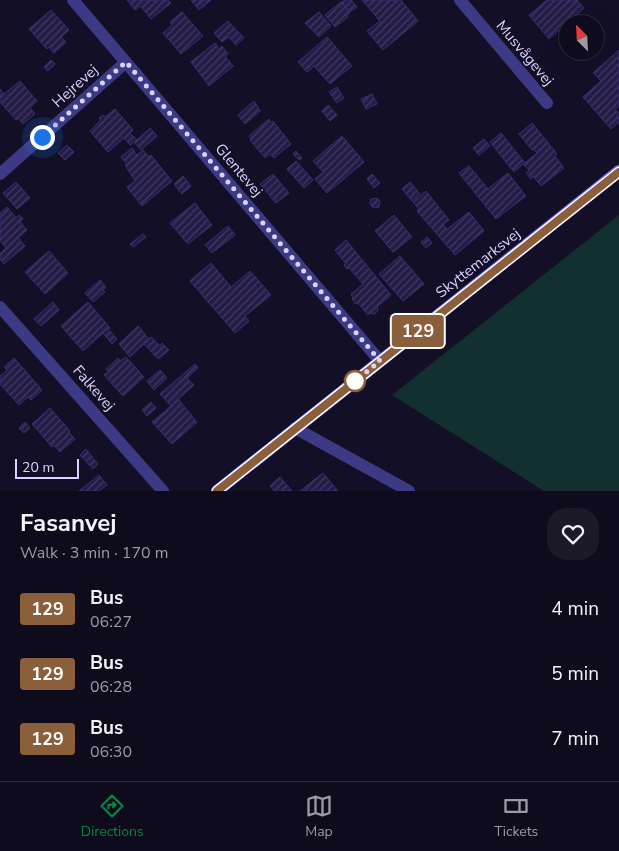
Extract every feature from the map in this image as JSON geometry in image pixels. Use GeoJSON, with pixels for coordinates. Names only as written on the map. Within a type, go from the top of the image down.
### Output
{"type":"FeatureCollection","features":[{"type":"Feature","properties":{"kind":"street","name":"Glentevej"},"geometry":{"type":"LineString","coordinates":[[73,0],[380,361]]}},
{"type":"Feature","properties":{"kind":"street","name":"Musvågevej"},"geometry":{"type":"LineString","coordinates":[[460,0],[547,103]]}},
{"type":"Feature","properties":{"kind":"street","name":"Hejrevej"},"geometry":{"type":"LineString","coordinates":[[0,174],[126,62]]}},
{"type":"Feature","properties":{"kind":"street","name":"Skyttemarksvej"},"geometry":{"type":"LineString","coordinates":[[217,491],[619,172]]}},
{"type":"Feature","properties":{"kind":"street","name":"Falkevej"},"geometry":{"type":"LineString","coordinates":[[0,306],[163,491]]}},
{"type":"Feature","properties":{"kind":"street"},"geometry":{"type":"LineString","coordinates":[[295,428],[409,491]]}},
{"type":"Feature","properties":{"kind":"green space"},"geometry":{"type":"Polygon","coordinates":[[[619,215],[619,491],[544,491],[392,395],[619,215]]]}},
{"type":"Feature","properties":{"kind":"building"},"geometry":{"type":"Polygon","coordinates":[[[127,0],[168,0],[171,3],[151,19],[140,6],[135,10],[127,0]]]}},
{"type":"Feature","properties":{"kind":"building"},"geometry":{"type":"Polygon","coordinates":[[[191,0],[211,0],[199,10],[191,0]]]}},
{"type":"Feature","properties":{"kind":"building"},"geometry":{"type":"Polygon","coordinates":[[[351,0],[357,7],[350,12],[342,2],[351,0]]]}},
{"type":"Feature","properties":{"kind":"building"},"geometry":{"type":"Polygon","coordinates":[[[362,0],[401,0],[418,21],[383,50],[367,31],[380,21],[362,0]]]}},
{"type":"Feature","properties":{"kind":"building"},"geometry":{"type":"Polygon","coordinates":[[[547,0],[577,0],[584,8],[576,15],[559,15],[559,30],[549,39],[529,15],[547,0]]]}},
{"type":"Feature","properties":{"kind":"building"},"geometry":{"type":"Polygon","coordinates":[[[341,2],[350,13],[348,17],[335,27],[325,15],[341,2]]]}},
{"type":"Feature","properties":{"kind":"building"},"geometry":{"type":"Polygon","coordinates":[[[51,10],[69,30],[61,37],[66,42],[54,53],[49,47],[47,49],[29,29],[51,10]]]}},
{"type":"Feature","properties":{"kind":"building"},"geometry":{"type":"Polygon","coordinates":[[[182,12],[203,36],[181,54],[163,33],[172,25],[170,22],[182,12]]]}},
{"type":"Feature","properties":{"kind":"building"},"geometry":{"type":"Polygon","coordinates":[[[319,12],[331,26],[319,37],[305,23],[319,12]]]}},
{"type":"Feature","properties":{"kind":"building"},"geometry":{"type":"Polygon","coordinates":[[[228,21],[244,38],[236,45],[229,37],[222,42],[214,33],[228,21]]]}},
{"type":"Feature","properties":{"kind":"building"},"geometry":{"type":"Polygon","coordinates":[[[327,37],[352,66],[330,84],[314,66],[307,72],[298,62],[327,37]]]}},
{"type":"Feature","properties":{"kind":"building"},"geometry":{"type":"Polygon","coordinates":[[[215,43],[219,49],[222,46],[228,54],[225,56],[233,66],[209,86],[191,62],[215,43]]]}},
{"type":"Feature","properties":{"kind":"building"},"geometry":{"type":"Polygon","coordinates":[[[619,50],[619,106],[615,109],[619,114],[619,122],[611,129],[583,97],[601,81],[593,73],[619,50]]]}},
{"type":"Feature","properties":{"kind":"building"},"geometry":{"type":"Polygon","coordinates":[[[51,60],[55,64],[48,71],[44,67],[51,60]]]}},
{"type":"Feature","properties":{"kind":"building"},"geometry":{"type":"Polygon","coordinates":[[[20,81],[37,101],[30,108],[35,114],[23,124],[18,118],[16,120],[0,102],[0,89],[4,94],[20,81]]]}},
{"type":"Feature","properties":{"kind":"building"},"geometry":{"type":"Polygon","coordinates":[[[337,87],[344,98],[337,103],[329,92],[337,87]]]}},
{"type":"Feature","properties":{"kind":"building"},"geometry":{"type":"Polygon","coordinates":[[[372,94],[377,104],[366,109],[361,99],[372,94]]]}},
{"type":"Feature","properties":{"kind":"building"},"geometry":{"type":"Polygon","coordinates":[[[255,102],[260,111],[245,124],[238,115],[255,102]]]}},
{"type":"Feature","properties":{"kind":"building"},"geometry":{"type":"Polygon","coordinates":[[[328,105],[337,115],[330,121],[322,111],[328,105]]]}},
{"type":"Feature","properties":{"kind":"building"},"geometry":{"type":"Polygon","coordinates":[[[115,109],[133,130],[130,133],[137,140],[150,128],[157,136],[141,150],[134,142],[130,145],[124,138],[108,152],[90,131],[101,120],[99,118],[103,115],[105,117],[115,109]]]}},
{"type":"Feature","properties":{"kind":"building"},"geometry":{"type":"Polygon","coordinates":[[[269,119],[271,123],[273,121],[291,144],[274,158],[270,154],[265,158],[250,140],[249,136],[269,119]]]}},
{"type":"Feature","properties":{"kind":"building"},"geometry":{"type":"Polygon","coordinates":[[[532,123],[557,154],[555,156],[564,168],[541,186],[533,176],[531,179],[526,173],[529,170],[523,164],[514,172],[490,142],[501,133],[525,163],[537,153],[534,149],[532,150],[519,134],[532,123]]]}},
{"type":"Feature","properties":{"kind":"building"},"geometry":{"type":"Polygon","coordinates":[[[342,136],[364,162],[327,193],[315,179],[323,172],[313,161],[342,136]]]}},
{"type":"Feature","properties":{"kind":"building"},"geometry":{"type":"Polygon","coordinates":[[[484,139],[490,146],[479,155],[473,148],[484,139]]]}},
{"type":"Feature","properties":{"kind":"building"},"geometry":{"type":"Polygon","coordinates":[[[67,145],[74,152],[65,160],[58,153],[67,145]]]}},
{"type":"Feature","properties":{"kind":"building"},"geometry":{"type":"Polygon","coordinates":[[[132,148],[137,155],[143,150],[149,157],[151,155],[172,181],[142,206],[127,187],[135,181],[125,165],[127,164],[121,157],[132,148]]]}},
{"type":"Feature","properties":{"kind":"building"},"geometry":{"type":"Polygon","coordinates":[[[296,151],[302,158],[299,160],[293,154],[296,151]]]}},
{"type":"Feature","properties":{"kind":"building"},"geometry":{"type":"Polygon","coordinates":[[[296,161],[313,180],[304,188],[287,169],[296,161]]]}},
{"type":"Feature","properties":{"kind":"building"},"geometry":{"type":"Polygon","coordinates":[[[469,166],[488,189],[508,173],[526,196],[496,219],[459,173],[469,166]]]}},
{"type":"Feature","properties":{"kind":"building"},"geometry":{"type":"Polygon","coordinates":[[[273,174],[289,193],[276,203],[260,184],[273,174]]]}},
{"type":"Feature","properties":{"kind":"building"},"geometry":{"type":"Polygon","coordinates":[[[372,174],[380,183],[374,188],[367,179],[372,174]]]}},
{"type":"Feature","properties":{"kind":"building"},"geometry":{"type":"Polygon","coordinates":[[[183,176],[191,186],[182,194],[174,184],[183,176]]]}},
{"type":"Feature","properties":{"kind":"building"},"geometry":{"type":"Polygon","coordinates":[[[16,182],[30,198],[17,209],[3,193],[16,182]]]}},
{"type":"Feature","properties":{"kind":"building"},"geometry":{"type":"Polygon","coordinates":[[[410,182],[420,194],[412,201],[402,189],[410,182]]]}},
{"type":"Feature","properties":{"kind":"building"},"geometry":{"type":"Polygon","coordinates":[[[426,191],[449,220],[443,224],[447,229],[469,212],[484,231],[455,255],[417,211],[419,209],[413,202],[426,191]]]}},
{"type":"Feature","properties":{"kind":"building"},"geometry":{"type":"Polygon","coordinates":[[[377,198],[380,201],[379,207],[373,208],[370,204],[371,199],[377,198]]]}},
{"type":"Feature","properties":{"kind":"building"},"geometry":{"type":"Polygon","coordinates":[[[195,203],[212,225],[188,244],[170,223],[195,203]]]}},
{"type":"Feature","properties":{"kind":"building"},"geometry":{"type":"Polygon","coordinates":[[[7,207],[16,218],[19,215],[23,219],[20,222],[27,230],[18,238],[25,246],[4,264],[0,259],[0,254],[6,248],[0,241],[0,213],[7,207]]]}},
{"type":"Feature","properties":{"kind":"building"},"geometry":{"type":"Polygon","coordinates":[[[394,215],[412,237],[393,252],[375,231],[394,215]]]}},
{"type":"Feature","properties":{"kind":"building"},"geometry":{"type":"Polygon","coordinates":[[[228,226],[235,235],[212,253],[205,245],[228,226]]]}},
{"type":"Feature","properties":{"kind":"building"},"geometry":{"type":"Polygon","coordinates":[[[143,234],[146,237],[133,247],[130,244],[143,234]]]}},
{"type":"Feature","properties":{"kind":"building"},"geometry":{"type":"Polygon","coordinates":[[[427,237],[432,243],[426,248],[421,242],[427,237]]]}},
{"type":"Feature","properties":{"kind":"building"},"geometry":{"type":"Polygon","coordinates":[[[346,240],[391,295],[377,307],[378,310],[375,314],[369,313],[368,315],[352,299],[351,294],[363,284],[349,268],[347,269],[344,265],[346,264],[335,250],[346,240]]]}},
{"type":"Feature","properties":{"kind":"building"},"geometry":{"type":"Polygon","coordinates":[[[49,251],[68,273],[45,294],[25,272],[49,251]]]}},
{"type":"Feature","properties":{"kind":"building"},"geometry":{"type":"Polygon","coordinates":[[[400,256],[424,284],[403,301],[379,274],[400,256]]]}},
{"type":"Feature","properties":{"kind":"building"},"geometry":{"type":"Polygon","coordinates":[[[211,263],[231,287],[250,271],[271,295],[245,316],[249,321],[235,333],[190,281],[211,263]]]}},
{"type":"Feature","properties":{"kind":"building"},"geometry":{"type":"Polygon","coordinates":[[[100,280],[106,287],[103,290],[105,292],[93,302],[85,293],[100,280]]]}},
{"type":"Feature","properties":{"kind":"building"},"geometry":{"type":"Polygon","coordinates":[[[53,302],[59,310],[41,326],[34,319],[53,302]]]}},
{"type":"Feature","properties":{"kind":"building"},"geometry":{"type":"Polygon","coordinates":[[[88,302],[117,339],[112,344],[103,333],[83,351],[61,326],[88,302]]]}},
{"type":"Feature","properties":{"kind":"building"},"geometry":{"type":"Polygon","coordinates":[[[138,326],[149,339],[151,337],[160,346],[162,343],[169,350],[158,359],[144,344],[130,357],[119,344],[138,326]]]}},
{"type":"Feature","properties":{"kind":"building"},"geometry":{"type":"Polygon","coordinates":[[[126,357],[144,377],[123,396],[104,375],[109,372],[106,369],[118,358],[120,361],[126,357]]]}},
{"type":"Feature","properties":{"kind":"building"},"geometry":{"type":"Polygon","coordinates":[[[14,358],[42,390],[31,400],[28,397],[19,405],[0,384],[0,376],[7,370],[4,367],[14,358]]]}},
{"type":"Feature","properties":{"kind":"building"},"geometry":{"type":"Polygon","coordinates":[[[195,364],[198,368],[187,378],[194,385],[178,399],[197,422],[172,444],[152,422],[171,406],[160,394],[195,364]]]}},
{"type":"Feature","properties":{"kind":"building"},"geometry":{"type":"Polygon","coordinates":[[[160,370],[167,378],[154,390],[147,381],[160,370]]]}},
{"type":"Feature","properties":{"kind":"building"},"geometry":{"type":"Polygon","coordinates":[[[151,402],[156,408],[147,416],[142,410],[151,402]]]}},
{"type":"Feature","properties":{"kind":"building"},"geometry":{"type":"Polygon","coordinates":[[[50,408],[75,439],[60,452],[54,445],[52,447],[32,424],[50,408]]]}},
{"type":"Feature","properties":{"kind":"building"},"geometry":{"type":"Polygon","coordinates":[[[25,422],[30,428],[24,433],[19,428],[25,422]]]}},
{"type":"Feature","properties":{"kind":"building"},"geometry":{"type":"Polygon","coordinates":[[[86,449],[98,464],[93,469],[80,455],[86,449]]]}},
{"type":"Feature","properties":{"kind":"building"},"geometry":{"type":"Polygon","coordinates":[[[323,473],[338,491],[300,491],[323,473]]]}},
{"type":"Feature","properties":{"kind":"building"},"geometry":{"type":"Polygon","coordinates":[[[99,475],[107,485],[99,491],[79,491],[99,475]]]}},
{"type":"Feature","properties":{"kind":"building"},"geometry":{"type":"Polygon","coordinates":[[[280,477],[292,491],[274,491],[270,486],[280,477]]]}},
{"type":"Feature","properties":{"kind":"bus line","name":"129"},"geometry":{"type":"LineString","coordinates":[[217,491],[619,172]]}},
{"type":"Feature","properties":{"kind":"route"},"geometry":{"type":"LineString","coordinates":[[42,137],[126,62],[380,361],[352,384],[355,381]]}}]}
